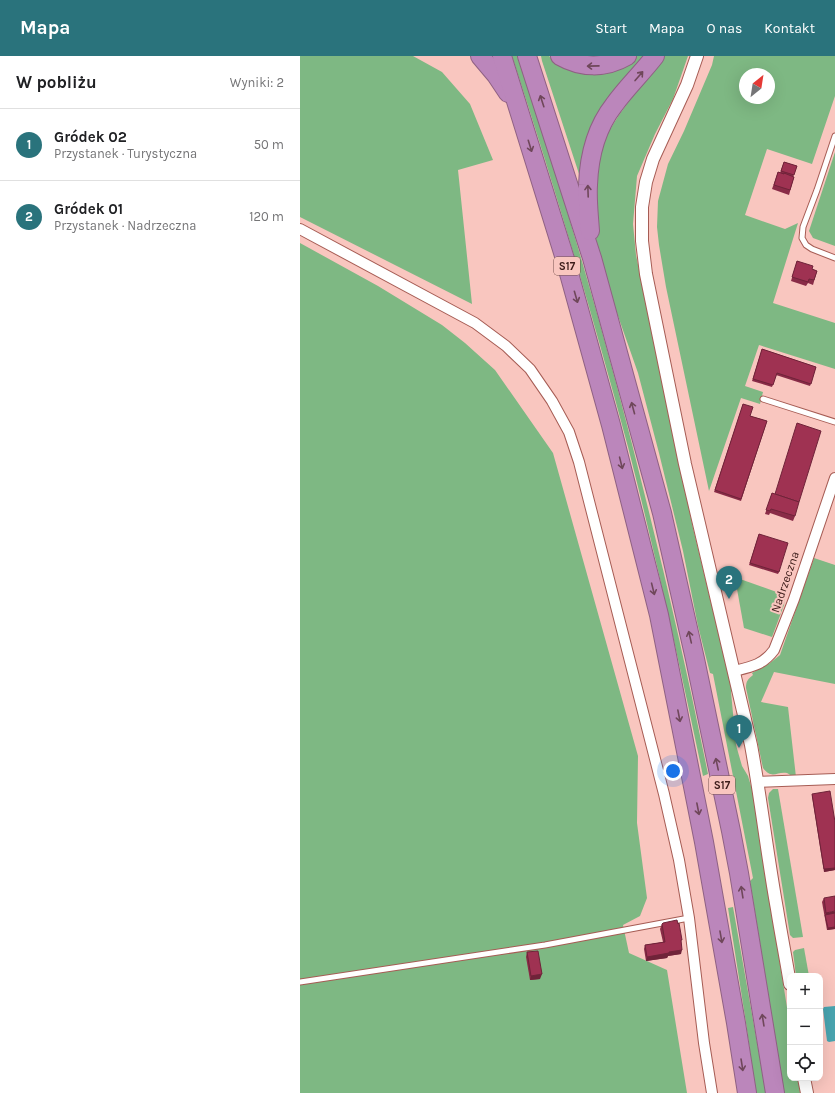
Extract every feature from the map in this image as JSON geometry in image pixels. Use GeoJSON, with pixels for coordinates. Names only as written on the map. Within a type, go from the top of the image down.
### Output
{"type":"FeatureCollection","features":[{"type":"Feature","properties":{"kind":"highway"},"geometry":{"type":"LineString","coordinates":[[480,56],[496,75],[518,109]]}},
{"type":"Feature","properties":{"kind":"highway","name":"S17"},"geometry":{"type":"LineString","coordinates":[[502,56],[567,266],[611,425],[659,615],[704,842],[747,1093]]}},
{"type":"Feature","properties":{"kind":"highway","name":"S17"},"geometry":{"type":"LineString","coordinates":[[528,56],[592,258],[662,513],[695,660],[739,873],[775,1093]]}},
{"type":"Feature","properties":{"kind":"highway"},"geometry":{"type":"LineString","coordinates":[[560,56],[574,63],[586,66],[595,66],[606,65],[627,56]]}},
{"type":"Feature","properties":{"kind":"highway"},"geometry":{"type":"LineString","coordinates":[[592,258],[588,186],[591,158],[597,135],[601,125],[614,105],[655,56]]}},
{"type":"Feature","properties":{"kind":"street"},"geometry":{"type":"LineString","coordinates":[[697,56],[687,84],[653,159],[646,182],[642,207],[642,241],[645,268],[685,464],[751,745],[788,973]]}},
{"type":"Feature","properties":{"kind":"street"},"geometry":{"type":"LineString","coordinates":[[300,229],[475,323],[506,346],[530,370],[552,401],[569,432],[579,462],[664,794],[679,860],[689,918],[704,1043],[712,1093]]}},
{"type":"Feature","properties":{"kind":"street","name":"Nadrzeczna"},"geometry":{"type":"LineString","coordinates":[[734,671],[760,664],[774,650],[794,598],[835,478]]}},
{"type":"Feature","properties":{"kind":"street"},"geometry":{"type":"LineString","coordinates":[[758,782],[835,779]]}},
{"type":"Feature","properties":{"kind":"street"},"geometry":{"type":"LineString","coordinates":[[805,1081],[807,1093]]}},
{"type":"Feature","properties":{"kind":"lane"},"geometry":{"type":"LineString","coordinates":[[835,136],[803,227],[802,238],[806,245],[812,249],[835,258]]}},
{"type":"Feature","properties":{"kind":"lane"},"geometry":{"type":"LineString","coordinates":[[763,399],[835,422]]}},
{"type":"Feature","properties":{"kind":"lane"},"geometry":{"type":"LineString","coordinates":[[300,982],[545,945],[689,918]]}},
{"type":"Feature","properties":{"kind":"green space"},"geometry":{"type":"Polygon","coordinates":[[[300,56],[413,56],[442,72],[470,104],[493,160],[458,170],[472,304],[300,217],[300,56]]]}},
{"type":"Feature","properties":{"kind":"green space"},"geometry":{"type":"Polygon","coordinates":[[[512,56],[517,56],[536,112],[604,337],[634,451],[672,607],[708,774],[703,776],[686,694],[628,447],[573,251],[512,56]]]}},
{"type":"Feature","properties":{"kind":"green space"},"geometry":{"type":"Polygon","coordinates":[[[541,56],[549,56],[557,63],[633,60],[637,56],[648,56],[582,183],[542,61],[541,56]]]}},
{"type":"Feature","properties":{"kind":"green space"},"geometry":{"type":"Polygon","coordinates":[[[662,56],[688,56],[673,99],[655,134],[637,176],[633,224],[636,255],[693,528],[733,690],[731,692],[736,745],[742,766],[748,776],[751,786],[754,787],[787,1007],[787,1081],[798,1081],[800,1093],[784,1093],[750,881],[753,878],[713,674],[710,673],[698,626],[683,551],[638,373],[598,259],[592,219],[596,179],[602,142],[619,115],[662,56]]]}},
{"type":"Feature","properties":{"kind":"green space"},"geometry":{"type":"Polygon","coordinates":[[[714,56],[835,56],[835,96],[812,164],[767,149],[745,215],[785,229],[798,223],[773,303],[835,323],[835,369],[759,345],[745,386],[763,392],[760,404],[741,398],[709,491],[666,287],[657,227],[658,201],[668,164],[684,131],[712,65],[714,56]]]}},
{"type":"Feature","properties":{"kind":"green space"},"geometry":{"type":"Polygon","coordinates":[[[835,152],[835,246],[813,238],[809,231],[835,152]]]}},
{"type":"Feature","properties":{"kind":"green space"},"geometry":{"type":"Polygon","coordinates":[[[300,243],[378,286],[442,325],[465,343],[495,370],[553,453],[638,756],[637,823],[647,898],[640,916],[623,925],[629,953],[667,970],[687,1093],[300,1093],[300,243]]]}},
{"type":"Feature","properties":{"kind":"green space"},"geometry":{"type":"Polygon","coordinates":[[[814,558],[835,565],[835,684],[774,672],[761,702],[788,707],[796,777],[787,773],[769,774],[763,768],[746,684],[753,675],[752,673],[770,663],[780,655],[814,558]]]}},
{"type":"Feature","properties":{"kind":"green space"},"geometry":{"type":"Polygon","coordinates":[[[740,579],[785,595],[784,605],[772,637],[744,628],[737,589],[740,579]]]}},
{"type":"Feature","properties":{"kind":"green space"},"geometry":{"type":"Polygon","coordinates":[[[773,789],[778,789],[803,937],[793,938],[790,935],[768,798],[769,793],[773,789]]]}},
{"type":"Feature","properties":{"kind":"green space"},"geometry":{"type":"Polygon","coordinates":[[[733,907],[766,1093],[756,1093],[728,908],[733,907]]]}},
{"type":"Feature","properties":{"kind":"green space"},"geometry":{"type":"Polygon","coordinates":[[[804,948],[808,973],[796,973],[793,952],[804,948]]]}},
{"type":"Feature","properties":{"kind":"water"},"geometry":{"type":"Polygon","coordinates":[[[835,1006],[835,1041],[827,1041],[824,1007],[835,1006]]]}},
{"type":"Feature","properties":{"kind":"building"},"geometry":{"type":"Polygon","coordinates":[[[784,162],[797,166],[794,175],[781,171],[784,162]]]}},
{"type":"Feature","properties":{"kind":"building"},"geometry":{"type":"Polygon","coordinates":[[[778,172],[794,177],[790,190],[774,185],[778,172]]]}},
{"type":"Feature","properties":{"kind":"building"},"geometry":{"type":"Polygon","coordinates":[[[797,261],[813,266],[812,269],[817,271],[814,280],[809,279],[808,282],[792,277],[797,261]]]}},
{"type":"Feature","properties":{"kind":"building"},"geometry":{"type":"Polygon","coordinates":[[[762,349],[816,367],[811,384],[777,373],[773,385],[753,379],[762,349]]]}},
{"type":"Feature","properties":{"kind":"building"},"geometry":{"type":"Polygon","coordinates":[[[743,404],[753,407],[750,416],[767,421],[741,499],[715,490],[743,404]]]}},
{"type":"Feature","properties":{"kind":"building"},"geometry":{"type":"Polygon","coordinates":[[[797,423],[821,431],[799,502],[775,494],[797,423]]]}},
{"type":"Feature","properties":{"kind":"building"},"geometry":{"type":"Polygon","coordinates":[[[772,493],[799,502],[795,516],[771,509],[770,511],[766,510],[772,493]]]}},
{"type":"Feature","properties":{"kind":"building"},"geometry":{"type":"Polygon","coordinates":[[[759,534],[788,543],[779,572],[750,563],[759,534]]]}},
{"type":"Feature","properties":{"kind":"building"},"geometry":{"type":"Polygon","coordinates":[[[830,791],[835,822],[835,868],[824,869],[812,794],[830,791]]]}},
{"type":"Feature","properties":{"kind":"building"},"geometry":{"type":"Polygon","coordinates":[[[835,896],[835,911],[826,913],[824,898],[835,896]]]}},
{"type":"Feature","properties":{"kind":"building"},"geometry":{"type":"Polygon","coordinates":[[[835,913],[835,927],[828,928],[825,915],[835,913]]]}},
{"type":"Feature","properties":{"kind":"building"},"geometry":{"type":"Polygon","coordinates":[[[677,920],[678,924],[679,923],[682,940],[682,950],[647,957],[645,945],[665,942],[662,924],[677,920]]]}},
{"type":"Feature","properties":{"kind":"building"},"geometry":{"type":"Polygon","coordinates":[[[538,951],[542,974],[531,976],[527,952],[538,951]]]}},
{"type":"Feature","properties":{"kind":"place","name":"Gródek 01"},"geometry":{"type":"Point","coordinates":[729,599]}},
{"type":"Feature","properties":{"kind":"place","name":"Gródek 02"},"geometry":{"type":"Point","coordinates":[739,748]}}]}
